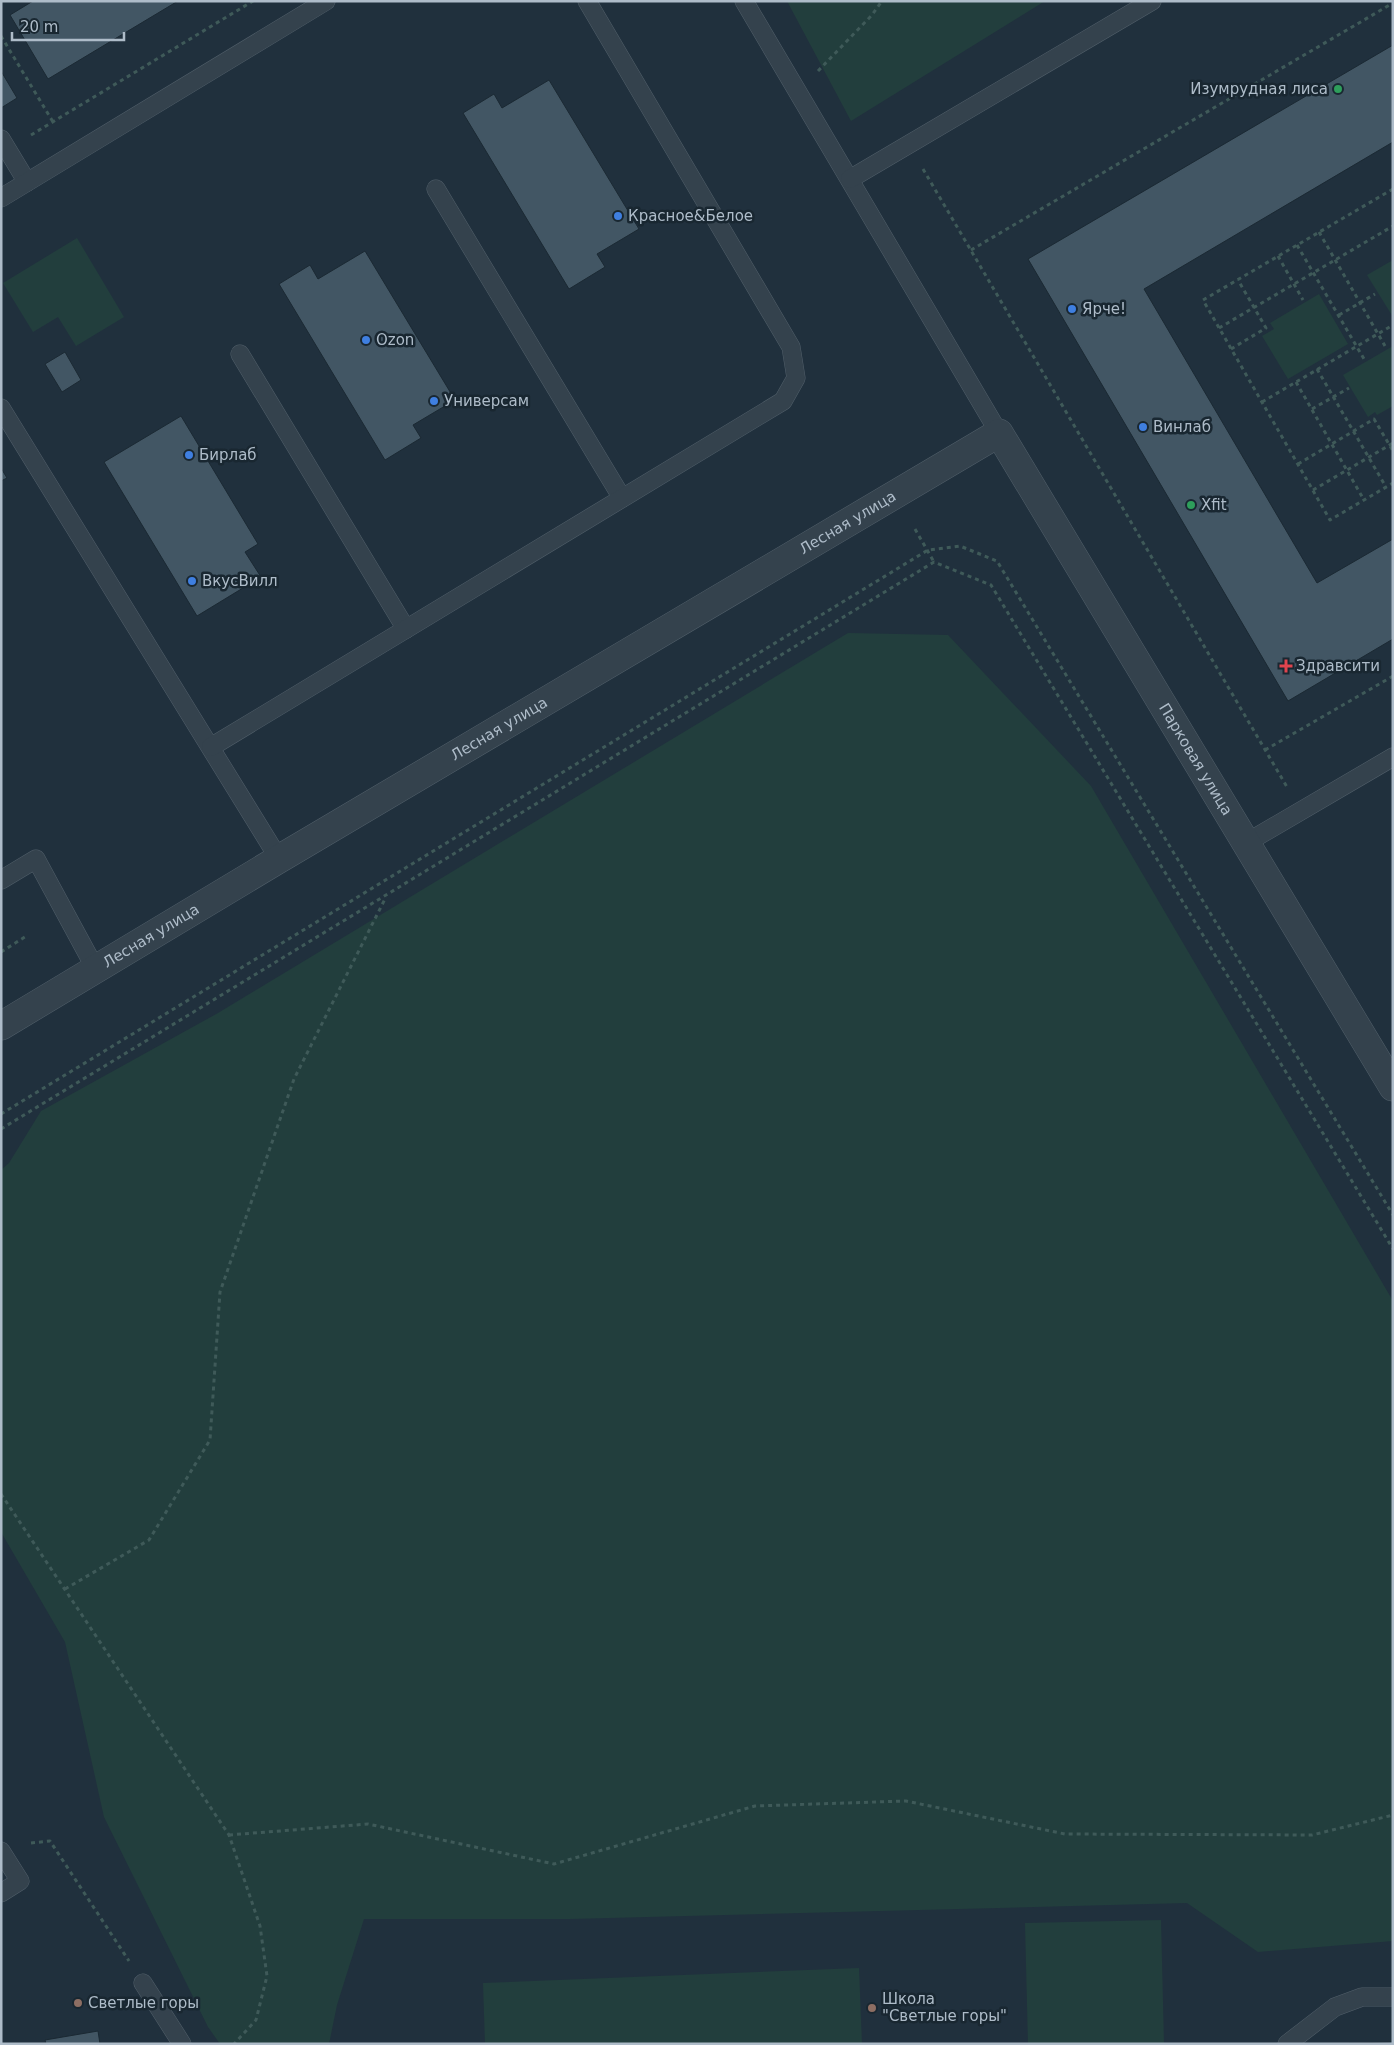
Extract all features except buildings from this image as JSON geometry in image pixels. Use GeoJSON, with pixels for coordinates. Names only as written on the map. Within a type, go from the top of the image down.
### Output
{"type":"FeatureCollection","features":[{"type":"Feature","properties":{"kind":"street","name":"Парковая улица"},"geometry":{"type":"LineString","coordinates":[[999,433],[1393,1087]]}},
{"type":"Feature","properties":{"kind":"street","name":"Лесная улица"},"geometry":{"type":"LineString","coordinates":[[1,1026],[279,859],[999,433]]}},
{"type":"Feature","properties":{"kind":"lane"},"geometry":{"type":"LineString","coordinates":[[1,198],[326,1]]}},
{"type":"Feature","properties":{"kind":"lane"},"geometry":{"type":"LineString","coordinates":[[211,747],[783,401],[796,378],[791,347],[588,1]]}},
{"type":"Feature","properties":{"kind":"lane"},"geometry":{"type":"LineString","coordinates":[[744,1],[999,433]]}},
{"type":"Feature","properties":{"kind":"lane"},"geometry":{"type":"LineString","coordinates":[[850,179],[1152,1]]}},
{"type":"Feature","properties":{"kind":"lane"},"geometry":{"type":"LineString","coordinates":[[4,144],[27,182]]}},
{"type":"Feature","properties":{"kind":"lane"},"geometry":{"type":"LineString","coordinates":[[436,189],[622,498]]}},
{"type":"Feature","properties":{"kind":"lane"},"geometry":{"type":"LineString","coordinates":[[240,354],[406,629]]}},
{"type":"Feature","properties":{"kind":"lane"},"geometry":{"type":"LineString","coordinates":[[1,408],[279,859]]}},
{"type":"Feature","properties":{"kind":"lane"},"geometry":{"type":"LineString","coordinates":[[1246,843],[1393,757]]}},
{"type":"Feature","properties":{"kind":"lane"},"geometry":{"type":"LineString","coordinates":[[1,880],[36,859],[96,968]]}},
{"type":"Feature","properties":{"kind":"lane"},"geometry":{"type":"LineString","coordinates":[[1,1851],[20,1881],[1,1893]]}},
{"type":"Feature","properties":{"kind":"lane"},"geometry":{"type":"LineString","coordinates":[[143,1982],[182,2044]]}},
{"type":"Feature","properties":{"kind":"lane"},"geometry":{"type":"LineString","coordinates":[[1287,2044],[1336,2006],[1362,1997],[1393,1997]]}},
{"type":"Feature","properties":{"kind":"path"},"geometry":{"type":"LineString","coordinates":[[4,144],[53,122],[253,1]]}},
{"type":"Feature","properties":{"kind":"path"},"geometry":{"type":"LineString","coordinates":[[798,92],[872,15],[882,1]]}},
{"type":"Feature","properties":{"kind":"path"},"geometry":{"type":"LineString","coordinates":[[971,250],[1393,3]]}},
{"type":"Feature","properties":{"kind":"path"},"geometry":{"type":"LineString","coordinates":[[1,36],[53,122]]}},
{"type":"Feature","properties":{"kind":"path"},"geometry":{"type":"LineString","coordinates":[[909,144],[1301,811]]}},
{"type":"Feature","properties":{"kind":"path"},"geometry":{"type":"LineString","coordinates":[[1393,189],[1203,300],[1330,520],[1393,483]]}},
{"type":"Feature","properties":{"kind":"path"},"geometry":{"type":"LineString","coordinates":[[1219,328],[1393,226]]}},
{"type":"Feature","properties":{"kind":"path"},"geometry":{"type":"LineString","coordinates":[[1319,232],[1385,346]]}},
{"type":"Feature","properties":{"kind":"path"},"geometry":{"type":"LineString","coordinates":[[1297,244],[1364,359]]}},
{"type":"Feature","properties":{"kind":"path"},"geometry":{"type":"LineString","coordinates":[[1278,256],[1303,300]]}},
{"type":"Feature","properties":{"kind":"path"},"geometry":{"type":"LineString","coordinates":[[1231,349],[1266,328],[1238,280]]}},
{"type":"Feature","properties":{"kind":"path"},"geometry":{"type":"LineString","coordinates":[[1339,315],[1375,294]]}},
{"type":"Feature","properties":{"kind":"path"},"geometry":{"type":"LineString","coordinates":[[1262,402],[1393,325]]}},
{"type":"Feature","properties":{"kind":"path"},"geometry":{"type":"LineString","coordinates":[[1317,370],[1386,487]]}},
{"type":"Feature","properties":{"kind":"path"},"geometry":{"type":"LineString","coordinates":[[1296,382],[1364,500]]}},
{"type":"Feature","properties":{"kind":"path"},"geometry":{"type":"LineString","coordinates":[[1312,410],[1349,388]]}},
{"type":"Feature","properties":{"kind":"path"},"geometry":{"type":"LineString","coordinates":[[1298,464],[1374,419],[1391,444],[1393,451]]}},
{"type":"Feature","properties":{"kind":"path"},"geometry":{"type":"LineString","coordinates":[[1313,490],[1391,444]]}},
{"type":"Feature","properties":{"kind":"path"},"geometry":{"type":"LineString","coordinates":[[915,529],[934,562],[991,585],[1393,1250]]}},
{"type":"Feature","properties":{"kind":"path"},"geometry":{"type":"LineString","coordinates":[[1,1114],[928,550],[960,546],[997,561],[1393,1215]]}},
{"type":"Feature","properties":{"kind":"path"},"geometry":{"type":"LineString","coordinates":[[1,1129],[934,562]]}},
{"type":"Feature","properties":{"kind":"path"},"geometry":{"type":"LineString","coordinates":[[1265,750],[1393,676]]}},
{"type":"Feature","properties":{"kind":"path"},"geometry":{"type":"LineString","coordinates":[[66,1589],[149,1540],[210,1440],[220,1292],[294,1079],[386,896]]}},
{"type":"Feature","properties":{"kind":"path"},"geometry":{"type":"LineString","coordinates":[[1,952],[28,935]]}},
{"type":"Feature","properties":{"kind":"path"},"geometry":{"type":"LineString","coordinates":[[1,1494],[229,1835],[260,1926],[267,1976],[256,2020],[234,2044]]}},
{"type":"Feature","properties":{"kind":"path"},"geometry":{"type":"LineString","coordinates":[[229,1835],[368,1824],[554,1864],[755,1806],[906,1801],[1065,1834],[1312,1836],[1393,1815]]}},
{"type":"Feature","properties":{"kind":"path"},"geometry":{"type":"LineString","coordinates":[[31,1843],[50,1840],[143,1982]]}},
{"type":"Feature","properties":{"kind":"green space"},"geometry":{"type":"Polygon","coordinates":[[[787,1],[1045,1],[851,121],[787,1]]]}},
{"type":"Feature","properties":{"kind":"green space"},"geometry":{"type":"Polygon","coordinates":[[[77,238],[124,317],[76,346],[58,317],[33,332],[3,283],[77,238]]]}},
{"type":"Feature","properties":{"kind":"green space"},"geometry":{"type":"Polygon","coordinates":[[[1393,260],[1393,317],[1367,275],[1393,260]]]}},
{"type":"Feature","properties":{"kind":"green space"},"geometry":{"type":"Polygon","coordinates":[[[1319,294],[1348,344],[1288,379],[1262,336],[1274,329],[1270,323],[1319,294]]]}},
{"type":"Feature","properties":{"kind":"green space"},"geometry":{"type":"Polygon","coordinates":[[[1393,346],[1393,406],[1377,415],[1375,412],[1368,417],[1343,375],[1393,346]]]}},
{"type":"Feature","properties":{"kind":"green space"},"geometry":{"type":"Polygon","coordinates":[[[848,633],[948,635],[1091,786],[1393,1301],[1393,1941],[1258,1952],[1187,1903],[570,1919],[364,1919],[337,2005],[329,2044],[220,2044],[208,2027],[104,1817],[65,1642],[1,1532],[1,1170],[9,1163],[41,1111],[218,1013],[848,633]]]}},
{"type":"Feature","properties":{"kind":"green space"},"geometry":{"type":"Polygon","coordinates":[[[1161,1920],[1164,2044],[1028,2044],[1025,1923],[1161,1920]]]}},
{"type":"Feature","properties":{"kind":"green space"},"geometry":{"type":"Polygon","coordinates":[[[859,1968],[862,2044],[485,2044],[483,1983],[859,1968]]]}},
{"type":"Feature","properties":{"kind":"place","name":"Изумрудная лиса"},"geometry":{"type":"Point","coordinates":[1338,89]}},
{"type":"Feature","properties":{"kind":"place","name":"Красное&Белое"},"geometry":{"type":"Point","coordinates":[618,216]}},
{"type":"Feature","properties":{"kind":"place","name":"Ярче!"},"geometry":{"type":"Point","coordinates":[1072,309]}},
{"type":"Feature","properties":{"kind":"place","name":"Ozon"},"geometry":{"type":"Point","coordinates":[366,340]}},
{"type":"Feature","properties":{"kind":"place","name":"Универсам"},"geometry":{"type":"Point","coordinates":[434,401]}},
{"type":"Feature","properties":{"kind":"place","name":"Винлаб"},"geometry":{"type":"Point","coordinates":[1143,427]}},
{"type":"Feature","properties":{"kind":"place","name":"Бирлаб"},"geometry":{"type":"Point","coordinates":[189,455]}},
{"type":"Feature","properties":{"kind":"place","name":"Xfit"},"geometry":{"type":"Point","coordinates":[1191,505]}},
{"type":"Feature","properties":{"kind":"place","name":"ВкусВилл"},"geometry":{"type":"Point","coordinates":[192,581]}},
{"type":"Feature","properties":{"kind":"place","name":"Здравсити"},"geometry":{"type":"Point","coordinates":[1286,666]}},
{"type":"Feature","properties":{"kind":"place","name":"Светлые горы"},"geometry":{"type":"Point","coordinates":[78,2003]}},
{"type":"Feature","properties":{"kind":"place","name":"Школа \"Светлые горы\""},"geometry":{"type":"Point","coordinates":[872,2008]}}]}
